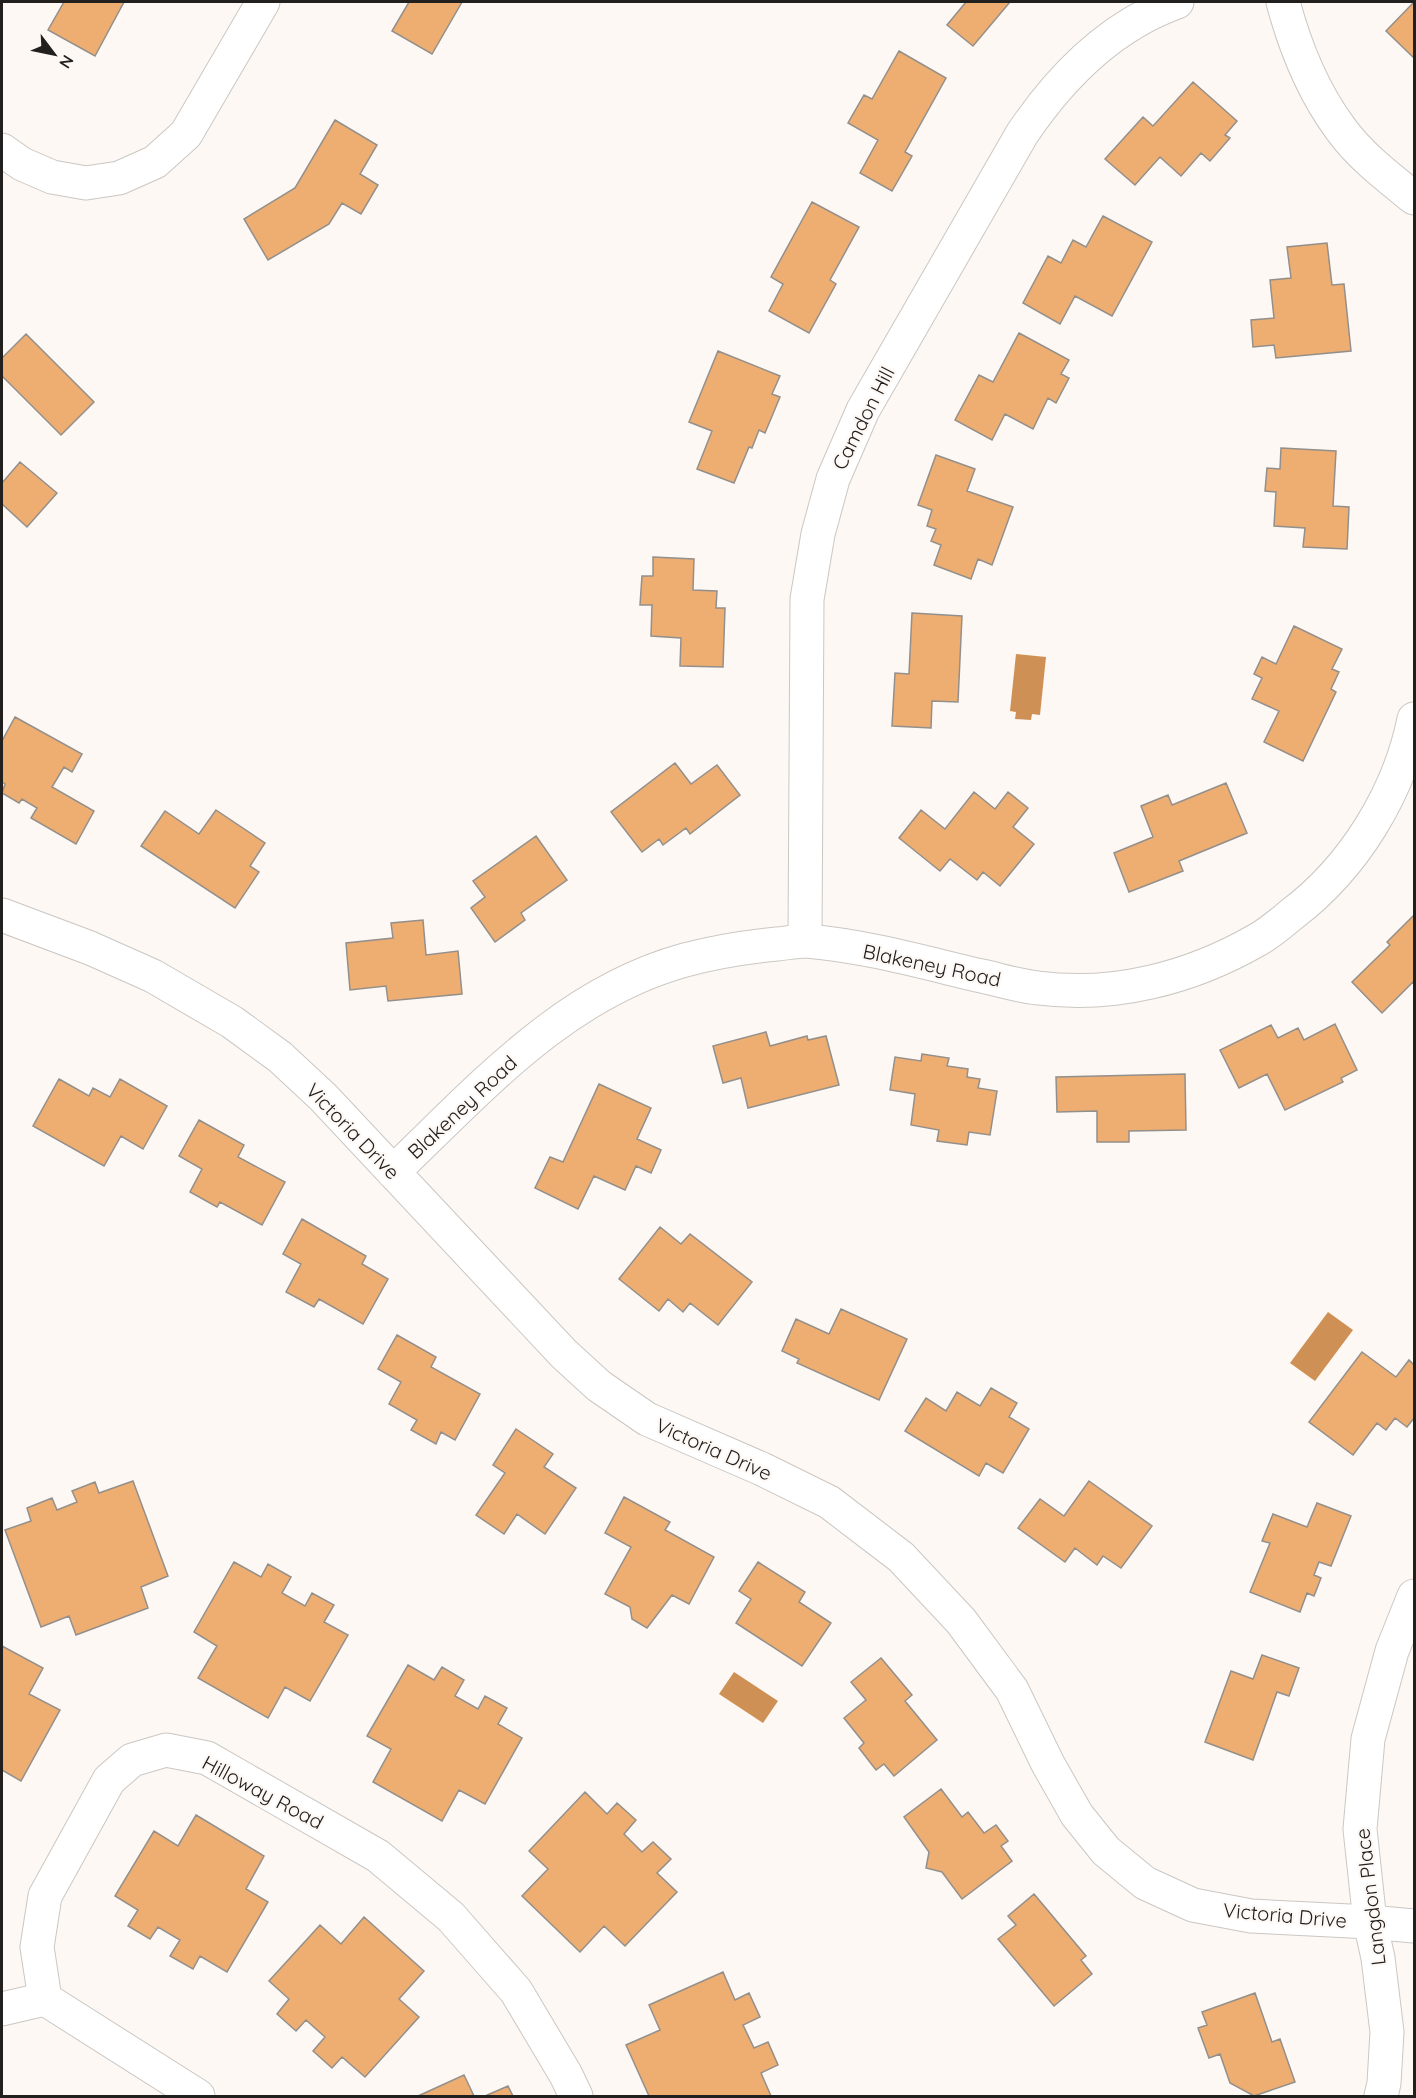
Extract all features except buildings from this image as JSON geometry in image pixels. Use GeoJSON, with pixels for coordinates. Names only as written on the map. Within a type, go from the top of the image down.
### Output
{"type":"FeatureCollection","features":[{"type":"Feature","properties":{"kind":"street"},"geometry":{"type":"LineString","coordinates":[[2,150],[22,164],[52,177],[86,183],[119,178],[155,162],[186,134],[263,2]]}},
{"type":"Feature","properties":{"kind":"street","name":"Camdon Hill"},"geometry":{"type":"LineString","coordinates":[[805,941],[807,599],[818,534],[833,478],[863,410],[1022,134],[1045,100],[1082,61],[1122,28],[1177,2]]}},
{"type":"Feature","properties":{"kind":"street"},"geometry":{"type":"LineString","coordinates":[[1283,2],[1290,28],[1311,82],[1341,130],[1376,167],[1414,198]]}},
{"type":"Feature","properties":{"kind":"street","name":"Blakeney Road"},"geometry":{"type":"LineString","coordinates":[[393,1172],[506,1064],[560,1020],[619,984],[684,960],[746,947],[805,941],[894,955],[1036,988],[1084,992],[1143,985],[1202,968],[1259,939],[1310,901],[1353,853],[1387,798],[1411,738],[1414,719]]}},
{"type":"Feature","properties":{"kind":"street","name":"Victoria Drive"},"geometry":{"type":"LineString","coordinates":[[2,915],[90,948],[153,976],[232,1022],[280,1057],[323,1097],[564,1354],[599,1386],[647,1419],[762,1468],[829,1502],[902,1557],[961,1621],[1012,1690],[1048,1764],[1077,1815],[1106,1851],[1145,1883],[1193,1905],[1251,1916],[1414,1926]]}},
{"type":"Feature","properties":{"kind":"street","name":"Langdon Place"},"geometry":{"type":"LineString","coordinates":[[1381,2097],[1387,2032],[1378,1958],[1370,1922],[1360,1829],[1368,1739],[1392,1651],[1414,1596]]}},
{"type":"Feature","properties":{"kind":"street","name":"Hilloway Road"},"geometry":{"type":"LineString","coordinates":[[45,1999],[37,1947],[45,1896],[109,1780],[132,1760],[166,1750],[207,1758],[378,1856],[451,1917],[516,1991],[566,2075],[576,2097]]}},
{"type":"Feature","properties":{"kind":"street"},"geometry":{"type":"LineString","coordinates":[[2,2009],[45,1999],[198,2097]]}},
{"type":"Feature","properties":{"kind":"shaded area"},"geometry":{"type":"Polygon","coordinates":[[[1016,654],[1046,657],[1040,715],[1032,714],[1031,720],[1015,719],[1016,712],[1010,711],[1016,654]]]}},
{"type":"Feature","properties":{"kind":"shaded area"},"geometry":{"type":"Polygon","coordinates":[[[1328,1312],[1353,1330],[1315,1381],[1290,1363],[1328,1312]]]}},
{"type":"Feature","properties":{"kind":"shaded area"},"geometry":{"type":"Polygon","coordinates":[[[734,1672],[778,1701],[763,1723],[719,1694],[734,1672]]]}}]}
